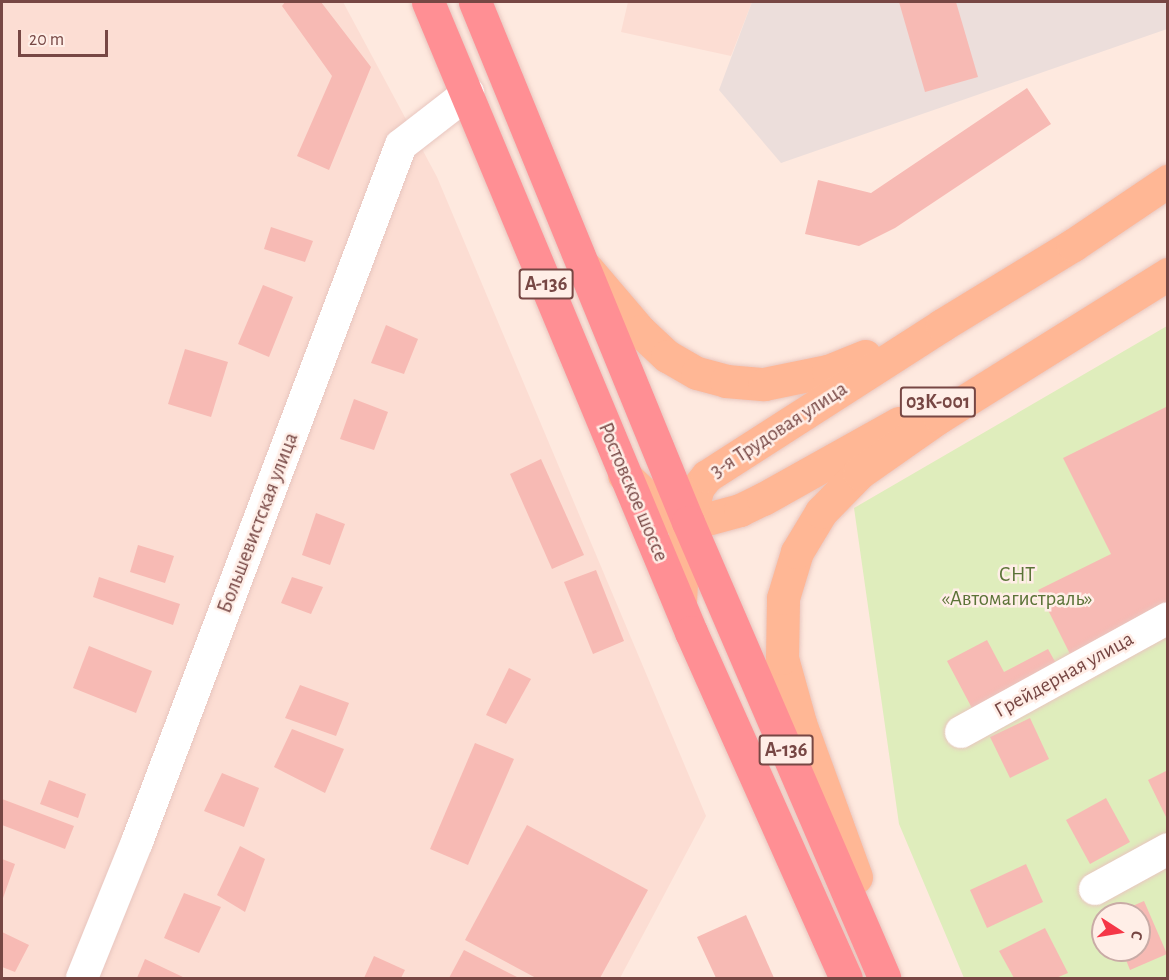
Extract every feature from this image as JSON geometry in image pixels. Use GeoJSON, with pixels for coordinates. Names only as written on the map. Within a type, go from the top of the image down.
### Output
{"type":"FeatureCollection","features":[{"type":"Feature","properties":{"kind":"highway","name":"Ростовское шоссе"},"geometry":{"type":"LineString","coordinates":[[428,2],[468,93],[624,475],[691,632],[846,978]]}},
{"type":"Feature","properties":{"kind":"highway","name":"Ростовское шоссе"},"geometry":{"type":"LineString","coordinates":[[475,2],[688,522],[884,978]]}},
{"type":"Feature","properties":{"kind":"main road","name":"3-я Трудовая улица"},"geometry":{"type":"LineString","coordinates":[[1137,295],[763,499],[716,518],[688,522],[698,487],[707,476],[942,325],[1073,245],[1167,181]]}},
{"type":"Feature","properties":{"kind":"main road","name":"03К-001"},"geometry":{"type":"LineString","coordinates":[[581,261],[640,331],[667,356],[697,373],[726,381],[764,384],[828,372],[942,325]]}},
{"type":"Feature","properties":{"kind":"main road","name":"03К-001"},"geometry":{"type":"LineString","coordinates":[[782,658],[783,598],[789,573],[808,531],[836,494],[859,474],[939,417],[1137,295],[1167,274]]}},
{"type":"Feature","properties":{"kind":"main road","name":"А-136"},"geometry":{"type":"LineString","coordinates":[[624,475],[672,517],[688,522],[680,565],[680,602]]}},
{"type":"Feature","properties":{"kind":"main road","name":"А-136"},"geometry":{"type":"LineString","coordinates":[[782,658],[800,723],[891,978]]}},
{"type":"Feature","properties":{"kind":"street","name":"Большевистская улица"},"geometry":{"type":"LineString","coordinates":[[82,978],[137,842],[401,145],[468,93]]}},
{"type":"Feature","properties":{"kind":"street","name":"Грейдерная улица"},"geometry":{"type":"LineString","coordinates":[[961,732],[1167,618]]}},
{"type":"Feature","properties":{"kind":"street"},"geometry":{"type":"LineString","coordinates":[[1095,889],[1167,849]]}},
{"type":"Feature","properties":{"kind":"shaded area"},"geometry":{"type":"Polygon","coordinates":[[[2,2],[343,2],[437,177],[706,816],[620,978],[2,978],[2,2]]]}},
{"type":"Feature","properties":{"kind":"shaded area"},"geometry":{"type":"Polygon","coordinates":[[[628,2],[752,2],[731,56],[621,32],[628,2]]]}},
{"type":"Feature","properties":{"kind":"shaded area"},"geometry":{"type":"Polygon","coordinates":[[[752,2],[1167,2],[1167,29],[781,163],[719,90],[752,2]]]}},
{"type":"Feature","properties":{"kind":"green space","name":"СНТ «Автомагистраль»"},"geometry":{"type":"Polygon","coordinates":[[[1167,326],[1167,978],[964,978],[899,824],[854,508],[1167,326]]]}},
{"type":"Feature","properties":{"kind":"building"},"geometry":{"type":"Polygon","coordinates":[[[285,2],[321,2],[371,67],[329,170],[297,156],[332,76],[282,6],[285,2]]]}},
{"type":"Feature","properties":{"kind":"building"},"geometry":{"type":"Polygon","coordinates":[[[899,2],[956,2],[978,77],[925,92],[899,2]]]}},
{"type":"Feature","properties":{"kind":"building"},"geometry":{"type":"Polygon","coordinates":[[[1027,88],[1051,124],[895,228],[859,246],[805,234],[818,180],[871,193],[1027,88]]]}},
{"type":"Feature","properties":{"kind":"building"},"geometry":{"type":"Polygon","coordinates":[[[271,227],[313,241],[305,262],[264,249],[271,227]]]}},
{"type":"Feature","properties":{"kind":"building"},"geometry":{"type":"Polygon","coordinates":[[[263,285],[293,297],[269,357],[238,344],[263,285]]]}},
{"type":"Feature","properties":{"kind":"building"},"geometry":{"type":"Polygon","coordinates":[[[386,325],[418,339],[404,374],[371,363],[386,325]]]}},
{"type":"Feature","properties":{"kind":"building"},"geometry":{"type":"Polygon","coordinates":[[[185,349],[228,362],[211,417],[168,404],[185,349]]]}},
{"type":"Feature","properties":{"kind":"building"},"geometry":{"type":"Polygon","coordinates":[[[354,399],[388,412],[374,450],[340,439],[354,399]]]}},
{"type":"Feature","properties":{"kind":"building"},"geometry":{"type":"Polygon","coordinates":[[[1168,406],[1168,604],[1070,654],[1038,590],[1111,554],[1063,458],[1168,406]]]}},
{"type":"Feature","properties":{"kind":"building"},"geometry":{"type":"Polygon","coordinates":[[[541,459],[584,555],[552,569],[510,474],[541,459]]]}},
{"type":"Feature","properties":{"kind":"building"},"geometry":{"type":"Polygon","coordinates":[[[316,513],[345,524],[330,565],[302,555],[316,513]]]}},
{"type":"Feature","properties":{"kind":"building"},"geometry":{"type":"Polygon","coordinates":[[[138,545],[174,556],[165,583],[130,572],[138,545]]]}},
{"type":"Feature","properties":{"kind":"building"},"geometry":{"type":"Polygon","coordinates":[[[596,570],[624,641],[593,654],[564,582],[596,570]]]}},
{"type":"Feature","properties":{"kind":"building"},"geometry":{"type":"Polygon","coordinates":[[[99,577],[180,604],[173,625],[93,597],[99,577]]]}},
{"type":"Feature","properties":{"kind":"building"},"geometry":{"type":"Polygon","coordinates":[[[292,577],[323,587],[311,614],[281,603],[292,577]]]}},
{"type":"Feature","properties":{"kind":"building"},"geometry":{"type":"Polygon","coordinates":[[[987,640],[1004,672],[1048,649],[1058,667],[974,712],[947,661],[987,640]]]}},
{"type":"Feature","properties":{"kind":"building"},"geometry":{"type":"Polygon","coordinates":[[[89,646],[152,671],[136,713],[73,688],[89,646]]]}},
{"type":"Feature","properties":{"kind":"building"},"geometry":{"type":"Polygon","coordinates":[[[509,668],[531,679],[506,724],[486,715],[509,668]]]}},
{"type":"Feature","properties":{"kind":"building"},"geometry":{"type":"Polygon","coordinates":[[[300,685],[349,703],[336,736],[285,718],[300,685]]]}},
{"type":"Feature","properties":{"kind":"building"},"geometry":{"type":"Polygon","coordinates":[[[1030,718],[1049,759],[1010,778],[990,737],[1030,718]]]}},
{"type":"Feature","properties":{"kind":"building"},"geometry":{"type":"Polygon","coordinates":[[[292,729],[344,749],[325,793],[274,767],[292,729]]]}},
{"type":"Feature","properties":{"kind":"building"},"geometry":{"type":"Polygon","coordinates":[[[475,743],[514,759],[468,865],[430,849],[475,743]]]}},
{"type":"Feature","properties":{"kind":"building"},"geometry":{"type":"Polygon","coordinates":[[[1168,770],[1168,821],[1148,780],[1168,770]]]}},
{"type":"Feature","properties":{"kind":"building"},"geometry":{"type":"Polygon","coordinates":[[[222,773],[259,788],[244,827],[204,811],[222,773]]]}},
{"type":"Feature","properties":{"kind":"building"},"geometry":{"type":"Polygon","coordinates":[[[49,780],[86,794],[78,818],[40,804],[49,780]]]}},
{"type":"Feature","properties":{"kind":"building"},"geometry":{"type":"Polygon","coordinates":[[[1106,798],[1130,842],[1090,864],[1066,820],[1106,798]]]}},
{"type":"Feature","properties":{"kind":"building"},"geometry":{"type":"Polygon","coordinates":[[[2,799],[74,826],[65,849],[2,825],[2,799]]]}},
{"type":"Feature","properties":{"kind":"building"},"geometry":{"type":"Polygon","coordinates":[[[527,825],[648,890],[600,978],[536,978],[465,940],[527,825]]]}},
{"type":"Feature","properties":{"kind":"building"},"geometry":{"type":"Polygon","coordinates":[[[240,846],[265,859],[245,912],[217,895],[240,846]]]}},
{"type":"Feature","properties":{"kind":"building"},"geometry":{"type":"Polygon","coordinates":[[[2,859],[15,864],[2,901],[2,859]]]}},
{"type":"Feature","properties":{"kind":"building"},"geometry":{"type":"Polygon","coordinates":[[[1026,864],[1043,902],[987,928],[970,890],[1026,864]]]}},
{"type":"Feature","properties":{"kind":"building"},"geometry":{"type":"Polygon","coordinates":[[[184,893],[221,907],[199,953],[164,938],[184,893]]]}},
{"type":"Feature","properties":{"kind":"building"},"geometry":{"type":"Polygon","coordinates":[[[746,915],[774,978],[716,978],[697,937],[746,915]]]}},
{"type":"Feature","properties":{"kind":"building"},"geometry":{"type":"Polygon","coordinates":[[[1151,917],[1167,954],[1151,961],[1151,917]]]}},
{"type":"Feature","properties":{"kind":"building"},"geometry":{"type":"Polygon","coordinates":[[[1045,928],[1068,973],[1056,978],[1014,978],[999,951],[1045,928]]]}},
{"type":"Feature","properties":{"kind":"building"},"geometry":{"type":"Polygon","coordinates":[[[2,932],[29,945],[15,972],[2,967],[2,932]]]}},
{"type":"Feature","properties":{"kind":"building"},"geometry":{"type":"Polygon","coordinates":[[[464,950],[519,978],[449,978],[464,950]]]}},
{"type":"Feature","properties":{"kind":"building"},"geometry":{"type":"Polygon","coordinates":[[[374,956],[405,970],[401,978],[364,978],[374,956]]]}},
{"type":"Feature","properties":{"kind":"building"},"geometry":{"type":"Polygon","coordinates":[[[145,959],[185,978],[137,978],[145,959]]]}},
{"type":"Feature","properties":{"kind":"building"},"geometry":{"type":"Polygon","coordinates":[[[1127,962],[1148,962],[1130,970],[1127,962]]]}}]}
